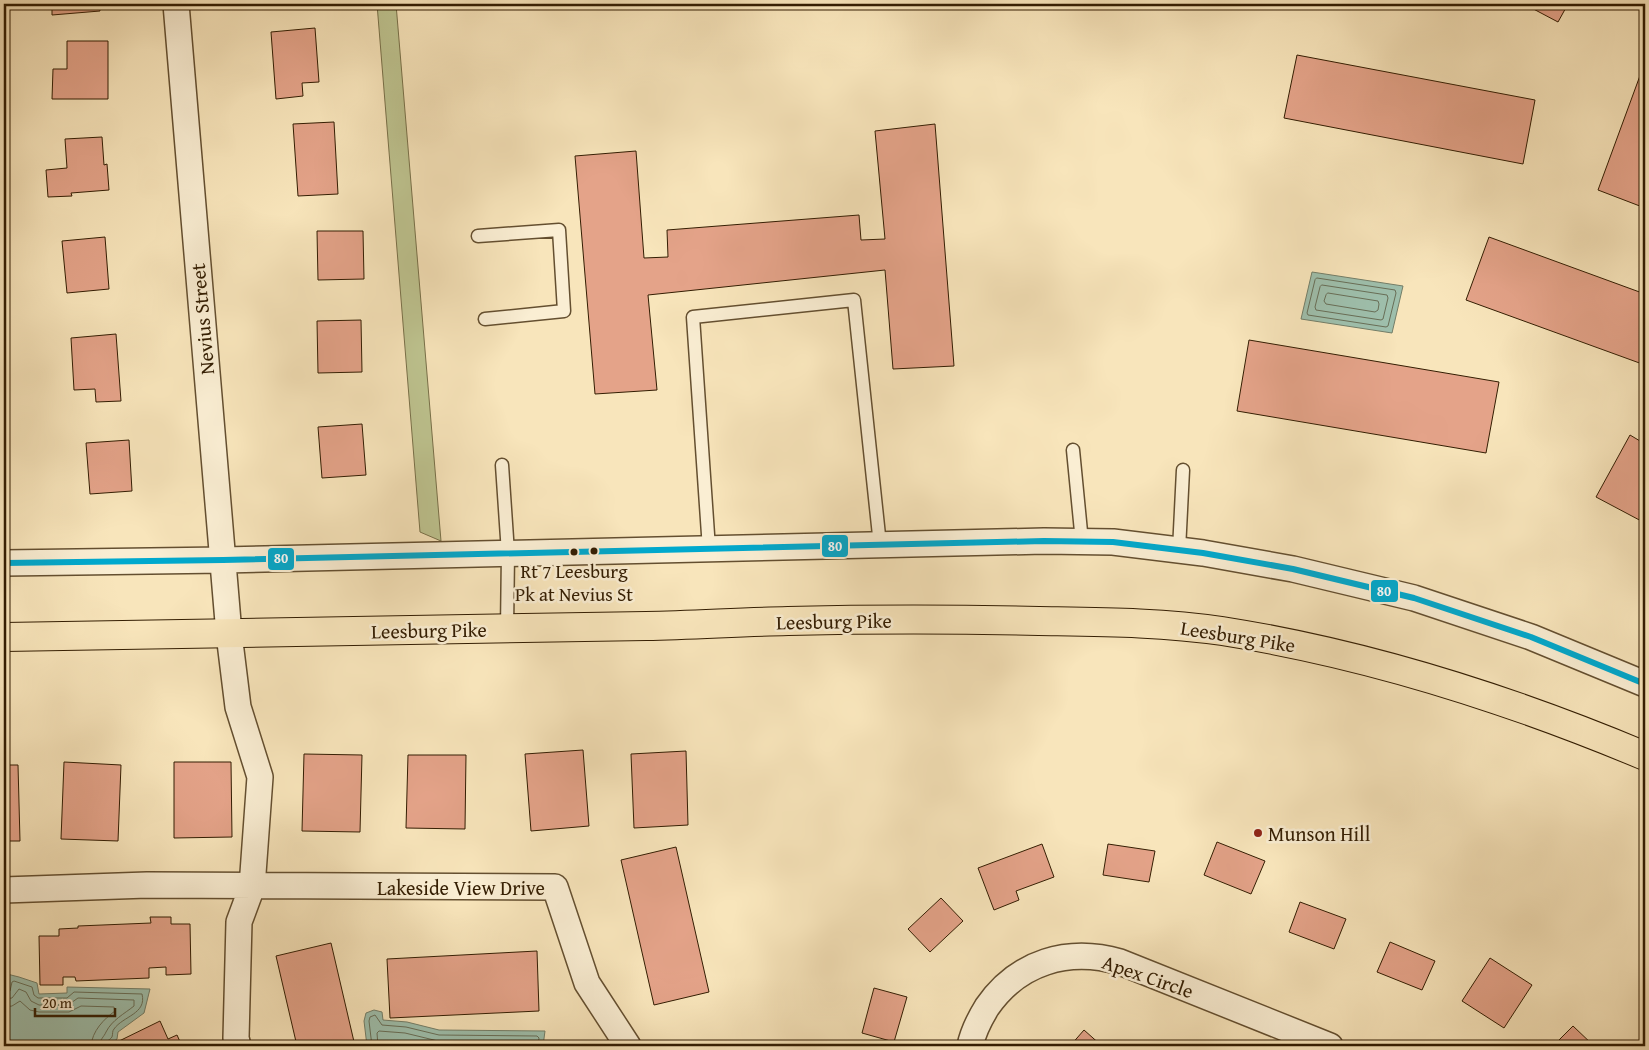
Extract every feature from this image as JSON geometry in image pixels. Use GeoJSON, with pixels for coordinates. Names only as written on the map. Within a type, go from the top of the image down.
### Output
{"type":"FeatureCollection","features":[{"type":"Feature","properties":{"kind":"main road","name":"Leesburg Pike"},"geometry":{"type":"LineString","coordinates":[[4,637],[507,629],[946,619],[1134,623],[1219,631],[1294,644],[1375,662],[1457,686],[1645,756]]}},
{"type":"Feature","properties":{"kind":"street","name":"Nevius Street"},"geometry":{"type":"LineString","coordinates":[[176,4],[229,634]]}},
{"type":"Feature","properties":{"kind":"street"},"geometry":{"type":"LineString","coordinates":[[4,563],[223,560],[1044,541],[1113,542],[1179,550],[1293,569],[1414,598],[1531,637],[1645,684]]}},
{"type":"Feature","properties":{"kind":"street"},"geometry":{"type":"LineString","coordinates":[[229,634],[238,707],[260,777],[252,887],[239,922],[236,1038],[238,1046]]}},
{"type":"Feature","properties":{"kind":"street","name":"Lakeside View Drive"},"geometry":{"type":"LineString","coordinates":[[4,890],[147,885],[252,887],[555,886],[587,983],[628,1046]]}},
{"type":"Feature","properties":{"kind":"street","name":"Apex Circle"},"geometry":{"type":"LineString","coordinates":[[970,1046],[979,1020],[995,997],[1010,981],[1025,970],[1050,960],[1080,955],[1108,958],[1120,962],[1330,1046]]}},
{"type":"Feature","properties":{"kind":"lane"},"geometry":{"type":"LineString","coordinates":[[478,236],[559,230],[564,310],[485,319]]}},
{"type":"Feature","properties":{"kind":"lane"},"geometry":{"type":"LineString","coordinates":[[709,549],[693,317],[854,300],[880,545]]}},
{"type":"Feature","properties":{"kind":"lane"},"geometry":{"type":"LineString","coordinates":[[1073,450],[1082,542]]}},
{"type":"Feature","properties":{"kind":"lane"},"geometry":{"type":"LineString","coordinates":[[502,465],[508,553],[507,629]]}},
{"type":"Feature","properties":{"kind":"lane"},"geometry":{"type":"LineString","coordinates":[[1179,550],[1183,470]]}},
{"type":"Feature","properties":{"kind":"green space"},"geometry":{"type":"Polygon","coordinates":[[[377,4],[396,4],[441,541],[420,532],[377,4]]]}},
{"type":"Feature","properties":{"kind":"water"},"geometry":{"type":"Polygon","coordinates":[[[1312,272],[1403,286],[1392,333],[1301,319],[1312,272]]]}},
{"type":"Feature","properties":{"kind":"water"},"geometry":{"type":"Polygon","coordinates":[[[7,974],[37,983],[39,994],[67,993],[67,987],[150,989],[144,1013],[118,1032],[117,1039],[108,1046],[4,1046],[7,974]]]}},
{"type":"Feature","properties":{"kind":"water"},"geometry":{"type":"Polygon","coordinates":[[[374,1010],[382,1012],[383,1020],[407,1022],[439,1030],[545,1031],[543,1046],[367,1046],[364,1021],[366,1013],[374,1010]]]}},
{"type":"Feature","properties":{"kind":"building"},"geometry":{"type":"Polygon","coordinates":[[[52,4],[99,4],[100,11],[52,15],[52,4]]]}},
{"type":"Feature","properties":{"kind":"building"},"geometry":{"type":"Polygon","coordinates":[[[1524,4],[1568,4],[1558,22],[1524,4]]]}},
{"type":"Feature","properties":{"kind":"building"},"geometry":{"type":"Polygon","coordinates":[[[315,28],[319,82],[302,83],[303,96],[276,99],[271,32],[315,28]]]}},
{"type":"Feature","properties":{"kind":"building"},"geometry":{"type":"Polygon","coordinates":[[[67,41],[108,41],[108,99],[52,99],[53,69],[67,69],[67,41]]]}},
{"type":"Feature","properties":{"kind":"building"},"geometry":{"type":"Polygon","coordinates":[[[1297,55],[1535,100],[1523,164],[1284,118],[1297,55]]]}},
{"type":"Feature","properties":{"kind":"building"},"geometry":{"type":"Polygon","coordinates":[[[1645,62],[1645,208],[1598,190],[1645,62]]]}},
{"type":"Feature","properties":{"kind":"building"},"geometry":{"type":"Polygon","coordinates":[[[334,122],[338,194],[298,196],[293,124],[334,122]]]}},
{"type":"Feature","properties":{"kind":"building"},"geometry":{"type":"Polygon","coordinates":[[[935,124],[954,366],[893,369],[885,270],[648,295],[657,390],[595,394],[575,156],[636,151],[644,258],[668,257],[667,230],[859,215],[861,240],[885,239],[875,131],[935,124]]]}},
{"type":"Feature","properties":{"kind":"building"},"geometry":{"type":"Polygon","coordinates":[[[102,137],[104,165],[107,164],[109,190],[71,193],[72,196],[48,197],[46,170],[67,168],[65,139],[102,137]]]}},
{"type":"Feature","properties":{"kind":"building"},"geometry":{"type":"Polygon","coordinates":[[[317,231],[363,231],[364,279],[318,280],[317,231]]]}},
{"type":"Feature","properties":{"kind":"building"},"geometry":{"type":"Polygon","coordinates":[[[105,237],[109,289],[67,293],[62,241],[105,237]]]}},
{"type":"Feature","properties":{"kind":"building"},"geometry":{"type":"Polygon","coordinates":[[[1489,237],[1645,294],[1645,365],[1466,300],[1489,237]]]}},
{"type":"Feature","properties":{"kind":"building"},"geometry":{"type":"Polygon","coordinates":[[[361,320],[362,372],[318,373],[317,321],[361,320]]]}},
{"type":"Feature","properties":{"kind":"building"},"geometry":{"type":"Polygon","coordinates":[[[116,334],[121,401],[96,402],[95,389],[74,390],[71,338],[116,334]]]}},
{"type":"Feature","properties":{"kind":"building"},"geometry":{"type":"Polygon","coordinates":[[[1249,340],[1499,382],[1486,453],[1237,411],[1249,340]]]}},
{"type":"Feature","properties":{"kind":"building"},"geometry":{"type":"Polygon","coordinates":[[[362,424],[366,475],[322,478],[318,427],[362,424]]]}},
{"type":"Feature","properties":{"kind":"building"},"geometry":{"type":"Polygon","coordinates":[[[1630,435],[1645,444],[1645,523],[1596,497],[1630,435]]]}},
{"type":"Feature","properties":{"kind":"building"},"geometry":{"type":"Polygon","coordinates":[[[129,440],[132,491],[90,494],[86,443],[129,440]]]}},
{"type":"Feature","properties":{"kind":"building"},"geometry":{"type":"Polygon","coordinates":[[[583,750],[589,826],[531,831],[525,754],[583,750]]]}},
{"type":"Feature","properties":{"kind":"building"},"geometry":{"type":"Polygon","coordinates":[[[686,751],[688,825],[634,828],[631,754],[686,751]]]}},
{"type":"Feature","properties":{"kind":"building"},"geometry":{"type":"Polygon","coordinates":[[[304,754],[362,755],[360,832],[302,831],[304,754]]]}},
{"type":"Feature","properties":{"kind":"building"},"geometry":{"type":"Polygon","coordinates":[[[408,755],[466,755],[465,829],[406,828],[408,755]]]}},
{"type":"Feature","properties":{"kind":"building"},"geometry":{"type":"Polygon","coordinates":[[[64,762],[121,765],[118,841],[61,839],[64,762]]]}},
{"type":"Feature","properties":{"kind":"building"},"geometry":{"type":"Polygon","coordinates":[[[174,762],[231,762],[232,837],[174,838],[174,762]]]}},
{"type":"Feature","properties":{"kind":"building"},"geometry":{"type":"Polygon","coordinates":[[[4,765],[18,765],[20,841],[4,841],[4,765]]]}},
{"type":"Feature","properties":{"kind":"building"},"geometry":{"type":"Polygon","coordinates":[[[1217,842],[1265,861],[1251,894],[1204,875],[1217,842]]]}},
{"type":"Feature","properties":{"kind":"building"},"geometry":{"type":"Polygon","coordinates":[[[1042,844],[1054,877],[1016,891],[1019,900],[994,910],[978,868],[1042,844]]]}},
{"type":"Feature","properties":{"kind":"building"},"geometry":{"type":"Polygon","coordinates":[[[1108,844],[1155,851],[1149,882],[1103,875],[1108,844]]]}},
{"type":"Feature","properties":{"kind":"building"},"geometry":{"type":"Polygon","coordinates":[[[676,847],[709,992],[654,1005],[621,860],[676,847]]]}},
{"type":"Feature","properties":{"kind":"building"},"geometry":{"type":"Polygon","coordinates":[[[941,898],[963,921],[930,952],[908,929],[941,898]]]}},
{"type":"Feature","properties":{"kind":"building"},"geometry":{"type":"Polygon","coordinates":[[[1300,902],[1346,919],[1334,949],[1289,932],[1300,902]]]}},
{"type":"Feature","properties":{"kind":"building"},"geometry":{"type":"Polygon","coordinates":[[[150,917],[171,917],[171,924],[190,924],[191,974],[166,975],[166,967],[149,968],[149,978],[76,981],[75,977],[63,977],[63,985],[40,985],[39,936],[59,936],[59,929],[78,928],[78,926],[151,923],[150,917]]]}},
{"type":"Feature","properties":{"kind":"building"},"geometry":{"type":"Polygon","coordinates":[[[1390,942],[1435,961],[1422,990],[1377,972],[1390,942]]]}},
{"type":"Feature","properties":{"kind":"building"},"geometry":{"type":"Polygon","coordinates":[[[331,943],[355,1046],[297,1046],[276,956],[331,943]]]}},
{"type":"Feature","properties":{"kind":"building"},"geometry":{"type":"Polygon","coordinates":[[[537,951],[539,1011],[390,1018],[387,959],[537,951]]]}},
{"type":"Feature","properties":{"kind":"building"},"geometry":{"type":"Polygon","coordinates":[[[1490,958],[1532,985],[1504,1028],[1462,1001],[1490,958]]]}},
{"type":"Feature","properties":{"kind":"building"},"geometry":{"type":"Polygon","coordinates":[[[874,988],[907,997],[894,1042],[862,1033],[874,988]]]}},
{"type":"Feature","properties":{"kind":"building"},"geometry":{"type":"Polygon","coordinates":[[[160,1021],[168,1039],[177,1035],[182,1046],[117,1046],[115,1043],[160,1021]]]}},
{"type":"Feature","properties":{"kind":"building"},"geometry":{"type":"Polygon","coordinates":[[[1573,1026],[1594,1046],[1553,1046],[1573,1026]]]}},
{"type":"Feature","properties":{"kind":"building"},"geometry":{"type":"Polygon","coordinates":[[[1084,1030],[1102,1046],[1070,1046],[1084,1030]]]}},
{"type":"Feature","properties":{"kind":"transit line","name":"80"},"geometry":{"type":"LineString","coordinates":[[4,563],[223,560],[1044,541],[1113,542],[1203,553],[1293,569],[1414,598],[1531,637],[1645,684]]}},
{"type":"Feature","properties":{"kind":"place","name":"Rt 7 Leesburg Pk at Nevius St"},"geometry":{"type":"Point","coordinates":[574,552]}},
{"type":"Feature","properties":{"kind":"place","name":"Munson Hill"},"geometry":{"type":"Point","coordinates":[1258,833]}}]}
